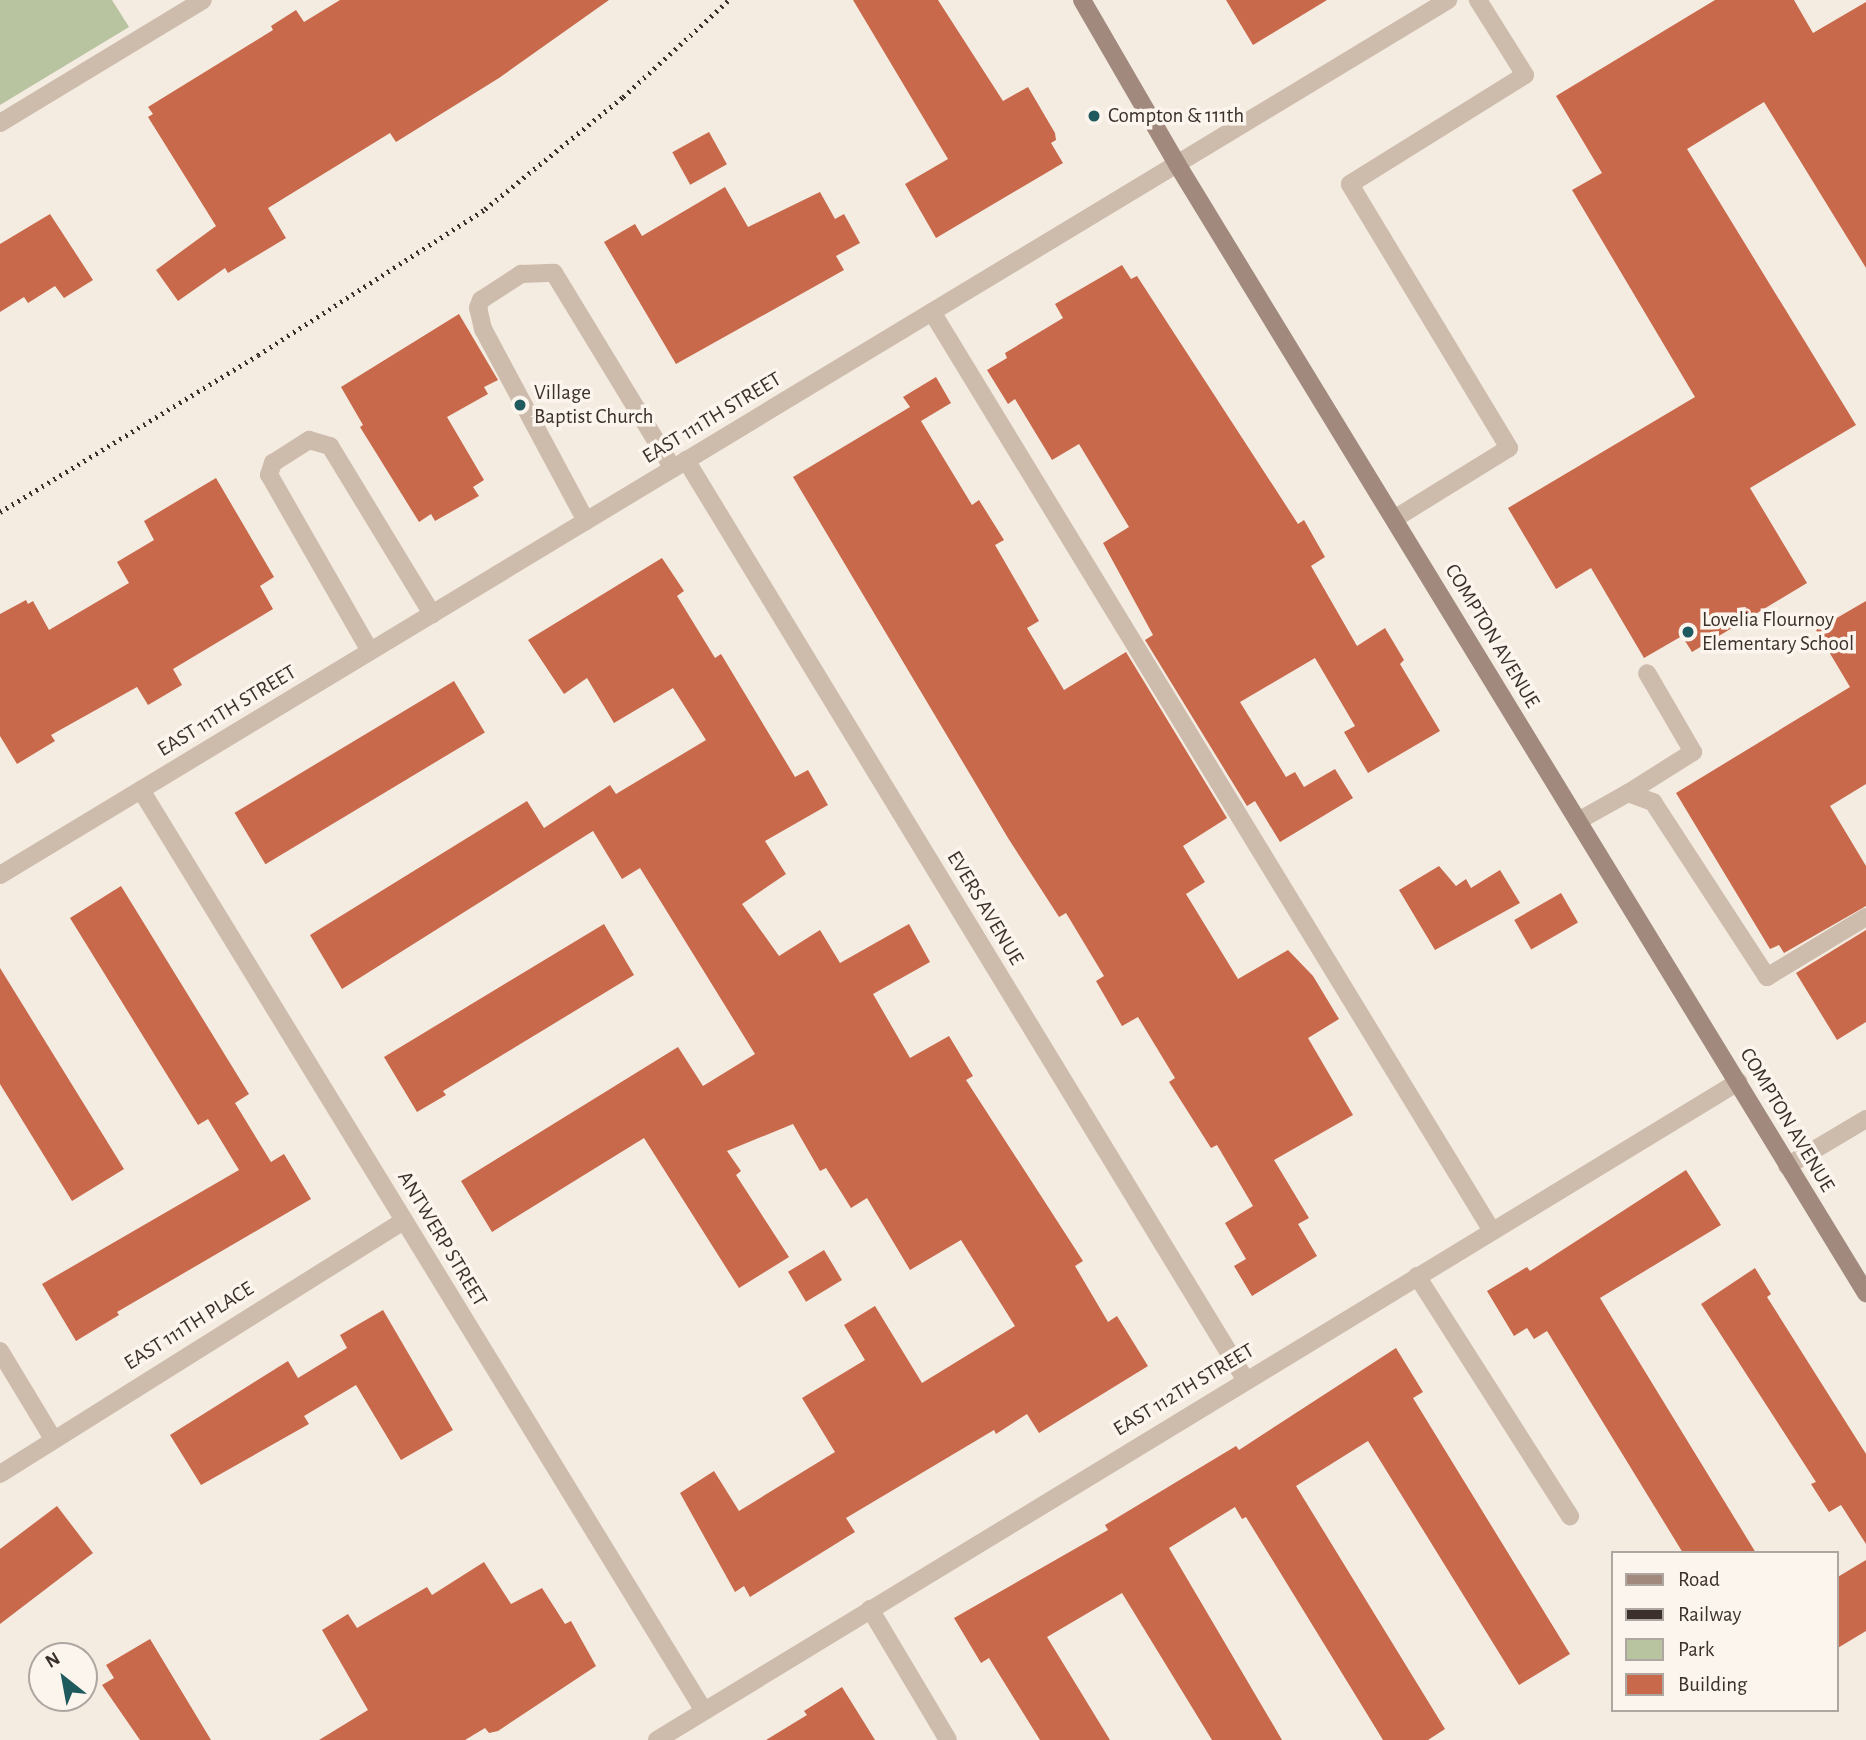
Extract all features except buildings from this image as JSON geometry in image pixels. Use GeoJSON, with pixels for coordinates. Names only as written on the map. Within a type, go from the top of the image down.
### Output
{"type":"FeatureCollection","features":[{"type":"Feature","properties":{"kind":"main road","name":"COMPTON AVENUE"},"geometry":{"type":"LineString","coordinates":[[1082,0],[1177,164],[1866,1293]]}},
{"type":"Feature","properties":{"kind":"street"},"geometry":{"type":"LineString","coordinates":[[0,123],[203,0]]}},
{"type":"Feature","properties":{"kind":"street","name":"EAST 111TH STREET"},"geometry":{"type":"LineString","coordinates":[[0,875],[1448,0]]}},
{"type":"Feature","properties":{"kind":"street"},"geometry":{"type":"LineString","coordinates":[[1394,519],[1509,448],[1350,184],[1525,75],[1478,0]]}},
{"type":"Feature","properties":{"kind":"street","name":"EVERS AVENUE"},"geometry":{"type":"LineString","coordinates":[[586,521],[483,329],[478,308],[481,300],[521,274],[554,273],[679,465],[1245,1379]]}},
{"type":"Feature","properties":{"kind":"street"},"geometry":{"type":"LineString","coordinates":[[932,312],[1492,1231]]}},
{"type":"Feature","properties":{"kind":"street"},"geometry":{"type":"LineString","coordinates":[[370,652],[269,475],[274,463],[309,440],[330,446],[432,614]]}},
{"type":"Feature","properties":{"kind":"street"},"geometry":{"type":"LineString","coordinates":[[1578,821],[1693,752],[1647,673]]}},
{"type":"Feature","properties":{"kind":"street","name":"ANTWERP STREET"},"geometry":{"type":"LineString","coordinates":[[141,790],[704,1711]]}},
{"type":"Feature","properties":{"kind":"street"},"geometry":{"type":"LineString","coordinates":[[1628,793],[1653,802],[1767,977],[1866,917]]}},
{"type":"Feature","properties":{"kind":"street","name":"EAST 112TH STREET"},"geometry":{"type":"LineString","coordinates":[[657,1740],[1245,1379],[1738,1082]]}},
{"type":"Feature","properties":{"kind":"street"},"geometry":{"type":"LineString","coordinates":[[1787,1166],[1866,1119]]}},
{"type":"Feature","properties":{"kind":"street","name":"EAST 111TH PLACE"},"geometry":{"type":"LineString","coordinates":[[0,1474],[404,1221]]}},
{"type":"Feature","properties":{"kind":"street"},"geometry":{"type":"LineString","coordinates":[[1417,1276],[1570,1516]]}},
{"type":"Feature","properties":{"kind":"street"},"geometry":{"type":"LineString","coordinates":[[0,1352],[53,1439]]}},
{"type":"Feature","properties":{"kind":"street"},"geometry":{"type":"LineString","coordinates":[[870,1609],[948,1740]]}},
{"type":"Feature","properties":{"kind":"green space"},"geometry":{"type":"Polygon","coordinates":[[[0,0],[112,0],[129,27],[0,105],[0,0]]]}},
{"type":"Feature","properties":{"kind":"railway"},"geometry":{"type":"LineString","coordinates":[[0,512],[258,355],[485,209],[623,97],[729,0]]}},
{"type":"Feature","properties":{"kind":"place","name":"Compton & 111th"},"geometry":{"type":"Point","coordinates":[1094,116]}},
{"type":"Feature","properties":{"kind":"place","name":"Village Baptist Church"},"geometry":{"type":"Point","coordinates":[520,405]}},
{"type":"Feature","properties":{"kind":"place","name":"Lovelia Flournoy Elementary School"},"geometry":{"type":"Point","coordinates":[1688,632]}}]}
